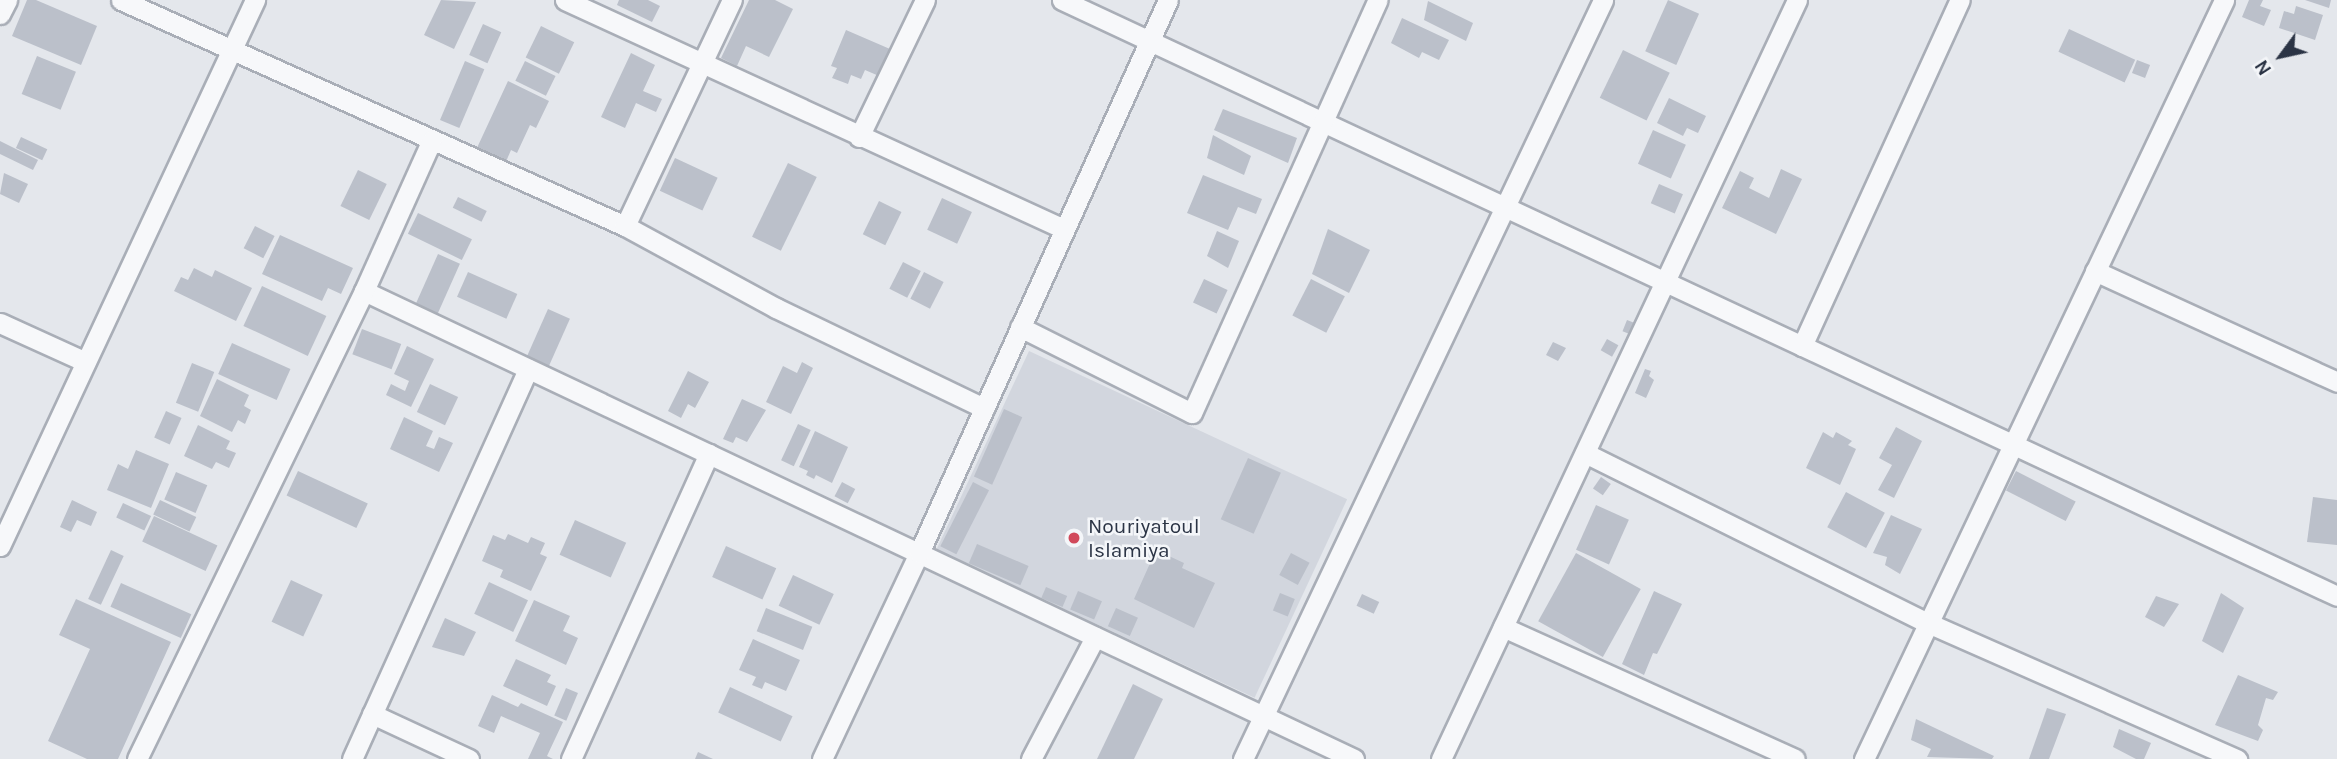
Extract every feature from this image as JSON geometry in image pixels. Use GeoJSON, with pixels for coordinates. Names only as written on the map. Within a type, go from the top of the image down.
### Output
{"type":"FeatureCollection","features":[{"type":"Feature","properties":{"kind":"street"},"geometry":{"type":"LineString","coordinates":[[0,15],[7,0]]}},
{"type":"Feature","properties":{"kind":"street"},"geometry":{"type":"LineString","coordinates":[[121,0],[625,226],[776,308],[984,408]]}},
{"type":"Feature","properties":{"kind":"street"},"geometry":{"type":"LineString","coordinates":[[0,545],[255,0]]}},
{"type":"Feature","properties":{"kind":"street"},"geometry":{"type":"LineString","coordinates":[[565,0],[859,137],[1065,229]]}},
{"type":"Feature","properties":{"kind":"street"},"geometry":{"type":"LineString","coordinates":[[625,226],[732,0]]}},
{"type":"Feature","properties":{"kind":"street"},"geometry":{"type":"LineString","coordinates":[[859,137],[925,0]]}},
{"type":"Feature","properties":{"kind":"street"},"geometry":{"type":"LineString","coordinates":[[1062,0],[2337,596]]}},
{"type":"Feature","properties":{"kind":"street"},"geometry":{"type":"LineString","coordinates":[[822,759],[919,553],[1168,0]]}},
{"type":"Feature","properties":{"kind":"street"},"geometry":{"type":"LineString","coordinates":[[1020,327],[1192,413],[1378,0]]}},
{"type":"Feature","properties":{"kind":"street"},"geometry":{"type":"LineString","coordinates":[[1243,759],[1603,0]]}},
{"type":"Feature","properties":{"kind":"street"},"geometry":{"type":"LineString","coordinates":[[1441,759],[1797,0]]}},
{"type":"Feature","properties":{"kind":"street"},"geometry":{"type":"LineString","coordinates":[[1802,346],[1960,0]]}},
{"type":"Feature","properties":{"kind":"street"},"geometry":{"type":"LineString","coordinates":[[1864,759],[2224,0]]}},
{"type":"Feature","properties":{"kind":"street"},"geometry":{"type":"LineString","coordinates":[[137,759],[365,291],[432,140]]}},
{"type":"Feature","properties":{"kind":"street"},"geometry":{"type":"LineString","coordinates":[[2095,271],[2337,382]]}},
{"type":"Feature","properties":{"kind":"street"},"geometry":{"type":"LineString","coordinates":[[365,291],[1354,759]]}},
{"type":"Feature","properties":{"kind":"street"},"geometry":{"type":"LineString","coordinates":[[0,323],[86,362]]}},
{"type":"Feature","properties":{"kind":"street"},"geometry":{"type":"LineString","coordinates":[[352,759],[528,369]]}},
{"type":"Feature","properties":{"kind":"street"},"geometry":{"type":"LineString","coordinates":[[1585,453],[1928,623],[2236,759]]}},
{"type":"Feature","properties":{"kind":"street"},"geometry":{"type":"LineString","coordinates":[[571,759],[709,454]]}},
{"type":"Feature","properties":{"kind":"street"},"geometry":{"type":"LineString","coordinates":[[1503,626],[1795,759]]}},
{"type":"Feature","properties":{"kind":"street"},"geometry":{"type":"LineString","coordinates":[[1031,759],[1095,637]]}},
{"type":"Feature","properties":{"kind":"street"},"geometry":{"type":"LineString","coordinates":[[372,714],[469,759]]}},
{"type":"Feature","properties":{"kind":"shaded area"},"geometry":{"type":"Polygon","coordinates":[[[1029,351],[1347,499],[1255,698],[936,549],[1029,351]]]}},
{"type":"Feature","properties":{"kind":"building"},"geometry":{"type":"Polygon","coordinates":[[[27,0],[36,0],[97,26],[81,65],[12,36],[27,0]]]}},
{"type":"Feature","properties":{"kind":"building"},"geometry":{"type":"Polygon","coordinates":[[[441,0],[476,2],[454,49],[424,35],[441,0]]]}},
{"type":"Feature","properties":{"kind":"building"},"geometry":{"type":"Polygon","coordinates":[[[619,0],[648,0],[660,6],[652,22],[617,5],[619,0]]]}},
{"type":"Feature","properties":{"kind":"building"},"geometry":{"type":"Polygon","coordinates":[[[749,0],[775,0],[793,9],[769,57],[746,46],[737,66],[721,58],[749,0]]]}},
{"type":"Feature","properties":{"kind":"building"},"geometry":{"type":"Polygon","coordinates":[[[1668,0],[1699,14],[1676,65],[1645,51],[1668,0]]]}},
{"type":"Feature","properties":{"kind":"building"},"geometry":{"type":"Polygon","coordinates":[[[2249,0],[2263,0],[2260,6],[2271,10],[2264,26],[2242,17],[2249,0]]]}},
{"type":"Feature","properties":{"kind":"building"},"geometry":{"type":"Polygon","coordinates":[[[2305,0],[2331,0],[2329,8],[2305,0]]]}},
{"type":"Feature","properties":{"kind":"building"},"geometry":{"type":"Polygon","coordinates":[[[1428,1],[1473,23],[1466,41],[1424,20],[1428,1]]]}},
{"type":"Feature","properties":{"kind":"building"},"geometry":{"type":"Polygon","coordinates":[[[2296,6],[2323,15],[2315,40],[2279,28],[2284,11],[2294,14],[2296,6]]]}},
{"type":"Feature","properties":{"kind":"building"},"geometry":{"type":"Polygon","coordinates":[[[1402,18],[1449,40],[1439,60],[1422,52],[1419,58],[1391,43],[1402,18]]]}},
{"type":"Feature","properties":{"kind":"building"},"geometry":{"type":"Polygon","coordinates":[[[483,24],[501,32],[487,63],[469,55],[483,24]]]}},
{"type":"Feature","properties":{"kind":"building"},"geometry":{"type":"Polygon","coordinates":[[[541,26],[574,42],[559,74],[526,57],[541,26]]]}},
{"type":"Feature","properties":{"kind":"building"},"geometry":{"type":"Polygon","coordinates":[[[2069,29],[2135,60],[2125,83],[2058,52],[2069,29]]]}},
{"type":"Feature","properties":{"kind":"building"},"geometry":{"type":"Polygon","coordinates":[[[846,30],[890,49],[879,76],[865,70],[861,79],[851,75],[848,84],[832,78],[837,68],[831,66],[846,30]]]}},
{"type":"Feature","properties":{"kind":"building"},"geometry":{"type":"Polygon","coordinates":[[[1623,50],[1670,73],[1647,120],[1600,98],[1623,50]]]}},
{"type":"Feature","properties":{"kind":"building"},"geometry":{"type":"Polygon","coordinates":[[[631,53],[655,65],[643,91],[662,99],[656,112],[636,103],[625,128],[601,117],[631,53]]]}},
{"type":"Feature","properties":{"kind":"building"},"geometry":{"type":"Polygon","coordinates":[[[37,56],[76,72],[61,110],[22,94],[37,56]]]}},
{"type":"Feature","properties":{"kind":"building"},"geometry":{"type":"Polygon","coordinates":[[[2137,60],[2150,65],[2145,78],[2132,73],[2137,60]]]}},
{"type":"Feature","properties":{"kind":"building"},"geometry":{"type":"Polygon","coordinates":[[[465,61],[484,69],[459,128],[440,120],[465,61]]]}},
{"type":"Feature","properties":{"kind":"building"},"geometry":{"type":"Polygon","coordinates":[[[525,61],[556,76],[546,96],[515,81],[525,61]]]}},
{"type":"Feature","properties":{"kind":"building"},"geometry":{"type":"Polygon","coordinates":[[[508,81],[549,101],[536,128],[530,125],[517,153],[511,150],[505,164],[476,150],[508,81]]]}},
{"type":"Feature","properties":{"kind":"building"},"geometry":{"type":"Polygon","coordinates":[[[1669,98],[1706,116],[1698,133],[1687,128],[1683,136],[1657,123],[1669,98]]]}},
{"type":"Feature","properties":{"kind":"building"},"geometry":{"type":"Polygon","coordinates":[[[1223,109],[1297,138],[1288,163],[1214,130],[1223,109]]]}},
{"type":"Feature","properties":{"kind":"building"},"geometry":{"type":"Polygon","coordinates":[[[1653,130],[1686,145],[1671,178],[1638,164],[1653,130]]]}},
{"type":"Feature","properties":{"kind":"building"},"geometry":{"type":"Polygon","coordinates":[[[1213,135],[1251,156],[1244,175],[1207,158],[1213,135]]]}},
{"type":"Feature","properties":{"kind":"building"},"geometry":{"type":"Polygon","coordinates":[[[21,137],[47,149],[42,160],[16,148],[21,137]]]}},
{"type":"Feature","properties":{"kind":"building"},"geometry":{"type":"Polygon","coordinates":[[[0,141],[38,160],[33,170],[0,154],[0,141]]]}},
{"type":"Feature","properties":{"kind":"building"},"geometry":{"type":"Polygon","coordinates":[[[675,158],[718,178],[702,210],[660,191],[675,158]]]}},
{"type":"Feature","properties":{"kind":"building"},"geometry":{"type":"Polygon","coordinates":[[[788,163],[817,177],[781,251],[752,237],[788,163]]]}},
{"type":"Feature","properties":{"kind":"building"},"geometry":{"type":"Polygon","coordinates":[[[1781,169],[1802,179],[1776,234],[1722,208],[1740,171],[1754,178],[1749,188],[1769,198],[1781,169]]]}},
{"type":"Feature","properties":{"kind":"building"},"geometry":{"type":"Polygon","coordinates":[[[358,170],[387,184],[369,220],[340,206],[358,170]]]}},
{"type":"Feature","properties":{"kind":"building"},"geometry":{"type":"Polygon","coordinates":[[[4,173],[28,184],[19,203],[0,194],[4,173]]]}},
{"type":"Feature","properties":{"kind":"building"},"geometry":{"type":"Polygon","coordinates":[[[1203,175],[1262,199],[1256,214],[1238,207],[1228,230],[1187,213],[1203,175]]]}},
{"type":"Feature","properties":{"kind":"building"},"geometry":{"type":"Polygon","coordinates":[[[1659,184],[1683,194],[1675,213],[1651,203],[1659,184]]]}},
{"type":"Feature","properties":{"kind":"building"},"geometry":{"type":"Polygon","coordinates":[[[458,197],[487,211],[482,222],[453,208],[458,197]]]}},
{"type":"Feature","properties":{"kind":"building"},"geometry":{"type":"Polygon","coordinates":[[[942,198],[972,212],[957,244],[927,230],[942,198]]]}},
{"type":"Feature","properties":{"kind":"building"},"geometry":{"type":"Polygon","coordinates":[[[879,201],[901,212],[885,245],[863,234],[879,201]]]}},
{"type":"Feature","properties":{"kind":"building"},"geometry":{"type":"Polygon","coordinates":[[[418,213],[472,239],[462,260],[408,234],[418,213]]]}},
{"type":"Feature","properties":{"kind":"building"},"geometry":{"type":"Polygon","coordinates":[[[255,226],[275,236],[263,258],[244,248],[255,226]]]}},
{"type":"Feature","properties":{"kind":"building"},"geometry":{"type":"Polygon","coordinates":[[[1328,229],[1370,250],[1349,293],[1312,274],[1328,229]]]}},
{"type":"Feature","properties":{"kind":"building"},"geometry":{"type":"Polygon","coordinates":[[[1217,231],[1239,241],[1228,268],[1207,256],[1217,231]]]}},
{"type":"Feature","properties":{"kind":"building"},"geometry":{"type":"Polygon","coordinates":[[[280,235],[353,268],[341,294],[328,288],[322,301],[262,274],[280,235]]]}},
{"type":"Feature","properties":{"kind":"building"},"geometry":{"type":"Polygon","coordinates":[[[438,254],[460,264],[436,319],[414,309],[438,254]]]}},
{"type":"Feature","properties":{"kind":"building"},"geometry":{"type":"Polygon","coordinates":[[[903,262],[921,271],[907,298],[889,289],[903,262]]]}},
{"type":"Feature","properties":{"kind":"building"},"geometry":{"type":"Polygon","coordinates":[[[194,268],[212,277],[215,270],[252,288],[236,321],[174,291],[181,277],[188,280],[194,268]]]}},
{"type":"Feature","properties":{"kind":"building"},"geometry":{"type":"Polygon","coordinates":[[[468,272],[517,294],[506,319],[457,297],[468,272]]]}},
{"type":"Feature","properties":{"kind":"building"},"geometry":{"type":"Polygon","coordinates":[[[924,272],[944,282],[930,309],[910,299],[924,272]]]}},
{"type":"Feature","properties":{"kind":"building"},"geometry":{"type":"Polygon","coordinates":[[[1204,279],[1228,290],[1217,314],[1193,303],[1204,279]]]}},
{"type":"Feature","properties":{"kind":"building"},"geometry":{"type":"Polygon","coordinates":[[[1311,279],[1345,296],[1326,333],[1292,316],[1311,279]]]}},
{"type":"Feature","properties":{"kind":"building"},"geometry":{"type":"Polygon","coordinates":[[[262,286],[326,316],[308,356],[243,326],[262,286]]]}},
{"type":"Feature","properties":{"kind":"building"},"geometry":{"type":"Polygon","coordinates":[[[548,309],[570,319],[547,370],[525,360],[548,309]]]}},
{"type":"Feature","properties":{"kind":"building"},"geometry":{"type":"Polygon","coordinates":[[[1627,320],[1637,324],[1633,335],[1623,331],[1627,320]]]}},
{"type":"Feature","properties":{"kind":"building"},"geometry":{"type":"Polygon","coordinates":[[[362,329],[401,344],[392,369],[352,354],[362,329]]]}},
{"type":"Feature","properties":{"kind":"building"},"geometry":{"type":"Polygon","coordinates":[[[1607,339],[1618,345],[1612,357],[1601,350],[1607,339]]]}},
{"type":"Feature","properties":{"kind":"building"},"geometry":{"type":"Polygon","coordinates":[[[1553,342],[1566,348],[1558,361],[1546,355],[1553,342]]]}},
{"type":"Feature","properties":{"kind":"building"},"geometry":{"type":"Polygon","coordinates":[[[232,343],[290,369],[277,400],[218,374],[232,343]]]}},
{"type":"Feature","properties":{"kind":"building"},"geometry":{"type":"Polygon","coordinates":[[[407,346],[434,359],[411,407],[386,395],[391,384],[405,391],[409,381],[394,374],[407,346]]]}},
{"type":"Feature","properties":{"kind":"building"},"geometry":{"type":"Polygon","coordinates":[[[802,362],[813,368],[791,414],[766,402],[783,366],[797,373],[802,362]]]}},
{"type":"Feature","properties":{"kind":"building"},"geometry":{"type":"Polygon","coordinates":[[[192,363],[214,372],[198,412],[176,403],[192,363]]]}},
{"type":"Feature","properties":{"kind":"building"},"geometry":{"type":"Polygon","coordinates":[[[1645,369],[1651,371],[1649,376],[1654,380],[1646,398],[1635,393],[1645,369]]]}},
{"type":"Feature","properties":{"kind":"building"},"geometry":{"type":"Polygon","coordinates":[[[688,371],[709,382],[695,408],[688,404],[681,418],[668,411],[688,371]]]}},
{"type":"Feature","properties":{"kind":"building"},"geometry":{"type":"Polygon","coordinates":[[[217,379],[249,395],[244,406],[251,410],[245,424],[238,420],[232,432],[200,416],[217,379]]]}},
{"type":"Feature","properties":{"kind":"building"},"geometry":{"type":"Polygon","coordinates":[[[430,384],[458,397],[445,425],[417,412],[430,384]]]}},
{"type":"Feature","properties":{"kind":"building"},"geometry":{"type":"Polygon","coordinates":[[[742,399],[766,410],[747,442],[736,437],[733,443],[723,439],[742,399]]]}},
{"type":"Feature","properties":{"kind":"building"},"geometry":{"type":"Polygon","coordinates":[[[1004,409],[1022,417],[992,485],[974,477],[1004,409]]]}},
{"type":"Feature","properties":{"kind":"building"},"geometry":{"type":"Polygon","coordinates":[[[166,411],[182,418],[170,444],[154,437],[166,411]]]}},
{"type":"Feature","properties":{"kind":"building"},"geometry":{"type":"Polygon","coordinates":[[[404,417],[433,431],[426,446],[434,449],[439,437],[453,443],[439,472],[390,449],[404,417]]]}},
{"type":"Feature","properties":{"kind":"building"},"geometry":{"type":"Polygon","coordinates":[[[798,424],[811,430],[794,466],[781,460],[798,424]]]}},
{"type":"Feature","properties":{"kind":"building"},"geometry":{"type":"Polygon","coordinates":[[[198,425],[230,441],[226,449],[236,453],[229,468],[216,462],[212,469],[184,456],[198,425]]]}},
{"type":"Feature","properties":{"kind":"building"},"geometry":{"type":"Polygon","coordinates":[[[1896,427],[1922,441],[1894,498],[1878,490],[1892,465],[1879,458],[1896,427]]]}},
{"type":"Feature","properties":{"kind":"building"},"geometry":{"type":"Polygon","coordinates":[[[815,431],[848,447],[832,483],[816,475],[814,479],[806,475],[808,471],[799,467],[815,431]]]}},
{"type":"Feature","properties":{"kind":"building"},"geometry":{"type":"Polygon","coordinates":[[[1823,432],[1833,438],[1836,432],[1852,441],[1848,445],[1856,449],[1840,485],[1806,468],[1823,432]]]}},
{"type":"Feature","properties":{"kind":"building"},"geometry":{"type":"Polygon","coordinates":[[[136,450],[169,464],[151,508],[107,490],[118,464],[128,469],[136,450]]]}},
{"type":"Feature","properties":{"kind":"building"},"geometry":{"type":"Polygon","coordinates":[[[1248,458],[1281,473],[1254,534],[1221,519],[1248,458]]]}},
{"type":"Feature","properties":{"kind":"building"},"geometry":{"type":"Polygon","coordinates":[[[298,471],[368,504],[356,528],[287,495],[298,471]]]}},
{"type":"Feature","properties":{"kind":"building"},"geometry":{"type":"Polygon","coordinates":[[[2016,471],[2076,501],[2066,521],[2006,491],[2016,471]]]}},
{"type":"Feature","properties":{"kind":"building"},"geometry":{"type":"Polygon","coordinates":[[[176,472],[207,485],[196,513],[164,500],[176,472]]]}},
{"type":"Feature","properties":{"kind":"building"},"geometry":{"type":"Polygon","coordinates":[[[1601,477],[1611,484],[1603,495],[1593,488],[1601,477]]]}},
{"type":"Feature","properties":{"kind":"building"},"geometry":{"type":"Polygon","coordinates":[[[842,482],[855,489],[848,503],[834,496],[842,482]]]}},
{"type":"Feature","properties":{"kind":"building"},"geometry":{"type":"Polygon","coordinates":[[[973,482],[989,490],[956,554],[940,546],[973,482]]]}},
{"type":"Feature","properties":{"kind":"building"},"geometry":{"type":"Polygon","coordinates":[[[1846,492],[1885,513],[1866,548],[1827,527],[1846,492]]]}},
{"type":"Feature","properties":{"kind":"building"},"geometry":{"type":"Polygon","coordinates":[[[2313,497],[2337,500],[2337,545],[2307,542],[2313,497]]]}},
{"type":"Feature","properties":{"kind":"building"},"geometry":{"type":"Polygon","coordinates":[[[72,500],[97,512],[91,526],[77,520],[71,532],[60,527],[72,500]]]}},
{"type":"Feature","properties":{"kind":"building"},"geometry":{"type":"Polygon","coordinates":[[[160,500],[196,517],[189,531],[153,515],[160,500]]]}},
{"type":"Feature","properties":{"kind":"building"},"geometry":{"type":"Polygon","coordinates":[[[123,503],[151,516],[144,531],[116,518],[123,503]]]}},
{"type":"Feature","properties":{"kind":"building"},"geometry":{"type":"Polygon","coordinates":[[[1596,505],[1629,520],[1609,564],[1576,550],[1596,505]]]}},
{"type":"Feature","properties":{"kind":"building"},"geometry":{"type":"Polygon","coordinates":[[[1891,515],[1922,529],[1900,574],[1885,565],[1887,557],[1873,553],[1891,515]]]}},
{"type":"Feature","properties":{"kind":"building"},"geometry":{"type":"Polygon","coordinates":[[[154,516],[217,546],[206,571],[142,541],[154,516]]]}},
{"type":"Feature","properties":{"kind":"building"},"geometry":{"type":"Polygon","coordinates":[[[575,520],[626,543],[611,577],[560,555],[575,520]]]}},
{"type":"Feature","properties":{"kind":"building"},"geometry":{"type":"Polygon","coordinates":[[[508,534],[528,543],[531,537],[545,543],[540,554],[547,557],[531,591],[500,577],[503,570],[482,561],[493,535],[505,540],[508,534]]]}},
{"type":"Feature","properties":{"kind":"building"},"geometry":{"type":"Polygon","coordinates":[[[977,544],[1029,566],[1020,585],[969,563],[977,544]]]}},
{"type":"Feature","properties":{"kind":"building"},"geometry":{"type":"Polygon","coordinates":[[[726,546],[776,568],[762,599],[712,577],[726,546]]]}},
{"type":"Feature","properties":{"kind":"building"},"geometry":{"type":"Polygon","coordinates":[[[111,550],[124,556],[101,605],[88,599],[111,550]]]}},
{"type":"Feature","properties":{"kind":"building"},"geometry":{"type":"Polygon","coordinates":[[[1156,550],[1184,563],[1182,568],[1215,583],[1194,628],[1134,599],[1156,550]]]}},
{"type":"Feature","properties":{"kind":"building"},"geometry":{"type":"Polygon","coordinates":[[[1291,553],[1310,563],[1298,585],[1279,575],[1291,553]]]}},
{"type":"Feature","properties":{"kind":"building"},"geometry":{"type":"Polygon","coordinates":[[[1576,553],[1641,589],[1603,657],[1538,621],[1576,553]]]}},
{"type":"Feature","properties":{"kind":"building"},"geometry":{"type":"Polygon","coordinates":[[[793,575],[834,594],[819,625],[779,606],[793,575]]]}},
{"type":"Feature","properties":{"kind":"building"},"geometry":{"type":"Polygon","coordinates":[[[291,580],[323,595],[303,636],[272,622],[291,580]]]}},
{"type":"Feature","properties":{"kind":"building"},"geometry":{"type":"Polygon","coordinates":[[[489,582],[528,600],[513,632],[474,614],[489,582]]]}},
{"type":"Feature","properties":{"kind":"building"},"geometry":{"type":"Polygon","coordinates":[[[121,583],[191,614],[181,638],[110,607],[121,583]]]}},
{"type":"Feature","properties":{"kind":"building"},"geometry":{"type":"Polygon","coordinates":[[[1046,587],[1067,596],[1062,607],[1041,598],[1046,587]]]}},
{"type":"Feature","properties":{"kind":"building"},"geometry":{"type":"Polygon","coordinates":[[[1078,591],[1102,601],[1094,620],[1070,609],[1078,591]]]}},
{"type":"Feature","properties":{"kind":"building"},"geometry":{"type":"Polygon","coordinates":[[[1654,591],[1682,604],[1657,654],[1653,653],[1644,675],[1622,664],[1654,591]]]}},
{"type":"Feature","properties":{"kind":"building"},"geometry":{"type":"Polygon","coordinates":[[[1280,593],[1295,599],[1288,617],[1273,611],[1280,593]]]}},
{"type":"Feature","properties":{"kind":"building"},"geometry":{"type":"Polygon","coordinates":[[[2221,593],[2244,608],[2223,653],[2202,641],[2221,593]]]}},
{"type":"Feature","properties":{"kind":"building"},"geometry":{"type":"Polygon","coordinates":[[[1362,594],[1379,602],[1374,614],[1357,606],[1362,594]]]}},
{"type":"Feature","properties":{"kind":"building"},"geometry":{"type":"Polygon","coordinates":[[[2156,596],[2179,604],[2164,627],[2145,617],[2156,596]]]}},
{"type":"Feature","properties":{"kind":"building"},"geometry":{"type":"Polygon","coordinates":[[[76,599],[171,642],[118,759],[87,759],[48,741],[90,649],[59,635],[76,599]]]}},
{"type":"Feature","properties":{"kind":"building"},"geometry":{"type":"Polygon","coordinates":[[[534,600],[570,616],[563,631],[578,638],[566,665],[515,641],[534,600]]]}},
{"type":"Feature","properties":{"kind":"building"},"geometry":{"type":"Polygon","coordinates":[[[766,608],[812,627],[803,650],[757,631],[766,608]]]}},
{"type":"Feature","properties":{"kind":"building"},"geometry":{"type":"Polygon","coordinates":[[[1116,608],[1138,618],[1130,636],[1108,626],[1116,608]]]}},
{"type":"Feature","properties":{"kind":"building"},"geometry":{"type":"Polygon","coordinates":[[[445,618],[476,632],[464,656],[432,647],[445,618]]]}},
{"type":"Feature","properties":{"kind":"building"},"geometry":{"type":"Polygon","coordinates":[[[753,639],[800,660],[786,691],[765,682],[762,689],[752,685],[756,677],[739,670],[753,639]]]}},
{"type":"Feature","properties":{"kind":"building"},"geometry":{"type":"Polygon","coordinates":[[[516,659],[551,675],[547,682],[556,686],[547,706],[503,686],[516,659]]]}},
{"type":"Feature","properties":{"kind":"building"},"geometry":{"type":"Polygon","coordinates":[[[2238,675],[2278,692],[2273,700],[2266,698],[2258,725],[2263,730],[2258,741],[2215,725],[2238,675]]]}},
{"type":"Feature","properties":{"kind":"building"},"geometry":{"type":"Polygon","coordinates":[[[1133,684],[1163,699],[1134,759],[1097,759],[1133,684]]]}},
{"type":"Feature","properties":{"kind":"building"},"geometry":{"type":"Polygon","coordinates":[[[730,687],[793,716],[781,742],[718,712],[730,687]]]}},
{"type":"Feature","properties":{"kind":"building"},"geometry":{"type":"Polygon","coordinates":[[[566,688],[578,693],[566,721],[554,716],[566,688]]]}},
{"type":"Feature","properties":{"kind":"building"},"geometry":{"type":"Polygon","coordinates":[[[492,695],[518,707],[521,703],[563,722],[547,756],[553,759],[528,759],[540,733],[501,716],[494,733],[478,726],[492,695]]]}},
{"type":"Feature","properties":{"kind":"building"},"geometry":{"type":"Polygon","coordinates":[[[2047,708],[2066,714],[2049,759],[2029,759],[2047,708]]]}},
{"type":"Feature","properties":{"kind":"building"},"geometry":{"type":"Polygon","coordinates":[[[1916,719],[1994,756],[1992,759],[1927,757],[1931,749],[1911,740],[1916,719]]]}},
{"type":"Feature","properties":{"kind":"building"},"geometry":{"type":"Polygon","coordinates":[[[2119,729],[2151,743],[2144,759],[2136,759],[2113,747],[2119,729]]]}},
{"type":"Feature","properties":{"kind":"building"},"geometry":{"type":"Polygon","coordinates":[[[698,752],[713,759],[695,759],[698,752]]]}},
{"type":"Feature","properties":{"kind":"place","name":"Nouriyatoul Islamiya"},"geometry":{"type":"Point","coordinates":[1074,538]}}]}
